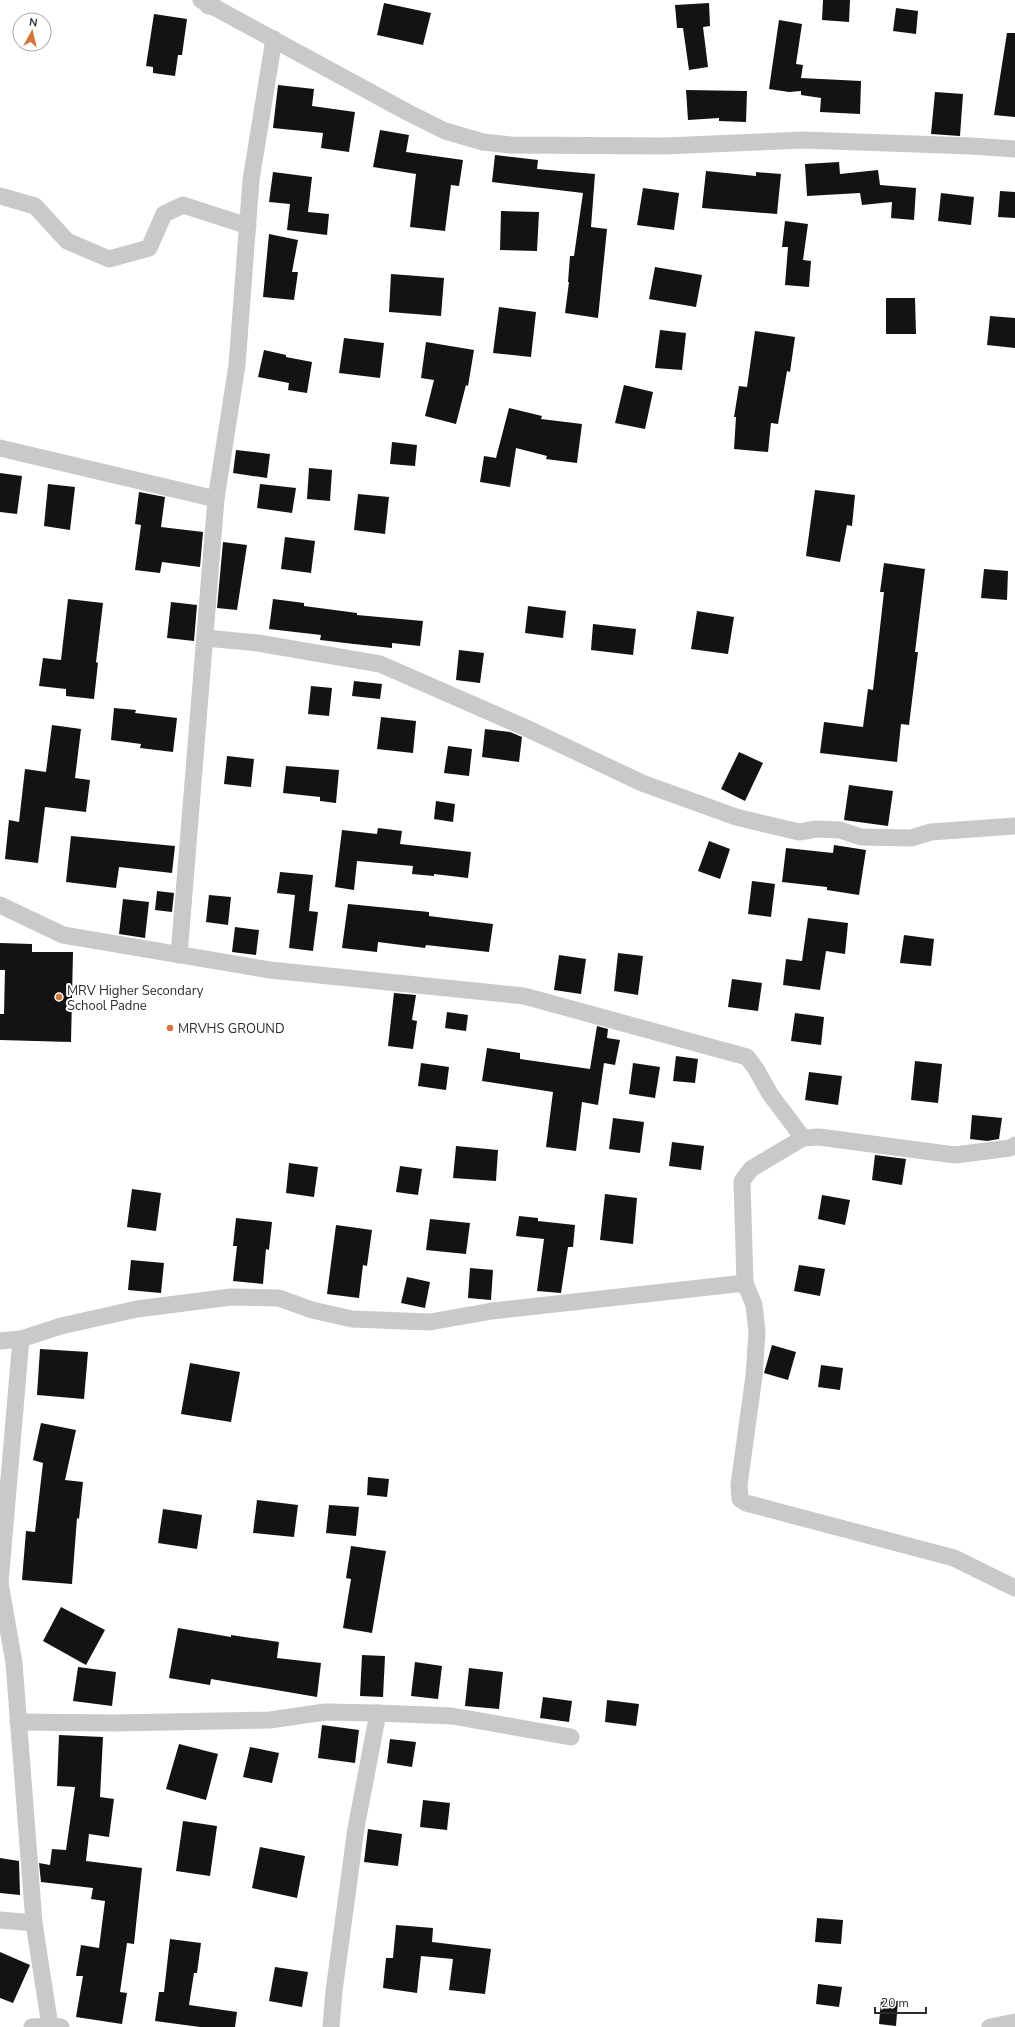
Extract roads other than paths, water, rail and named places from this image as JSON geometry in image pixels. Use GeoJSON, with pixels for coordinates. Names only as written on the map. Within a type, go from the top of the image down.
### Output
{"type":"FeatureCollection","features":[{"type":"Feature","properties":{"kind":"street"},"geometry":{"type":"LineString","coordinates":[[207,1],[407,112],[445,131],[483,142],[511,145],[665,146],[803,140],[1015,149]]}},
{"type":"Feature","properties":{"kind":"street"},"geometry":{"type":"LineString","coordinates":[[179,955],[216,499],[237,365],[251,180],[274,39]]}},
{"type":"Feature","properties":{"kind":"street"},"geometry":{"type":"LineString","coordinates":[[0,196],[35,206],[67,241],[109,259],[149,248],[164,214],[183,205],[248,226]]}},
{"type":"Feature","properties":{"kind":"street"},"geometry":{"type":"LineString","coordinates":[[0,448],[216,499]]}},
{"type":"Feature","properties":{"kind":"street"},"geometry":{"type":"LineString","coordinates":[[205,638],[258,643],[380,664],[524,727],[642,783],[736,817],[800,832],[817,829],[840,830],[860,837],[911,838],[931,832],[1015,826]]}},
{"type":"Feature","properties":{"kind":"street"},"geometry":{"type":"LineString","coordinates":[[0,905],[63,935],[270,970],[524,996],[747,1057],[756,1069],[770,1094],[803,1138]]}},
{"type":"Feature","properties":{"kind":"street"},"geometry":{"type":"LineString","coordinates":[[1015,1146],[1010,1148],[955,1155],[819,1137],[803,1138],[751,1169],[742,1181],[745,1283],[754,1305],[757,1332],[754,1376],[739,1485],[740,1499],[746,1503],[809,1521],[954,1558],[1015,1588]]}},
{"type":"Feature","properties":{"kind":"street"},"geometry":{"type":"LineString","coordinates":[[0,1341],[21,1340],[61,1326],[130,1310],[231,1297],[280,1298],[312,1310],[352,1319],[430,1322],[492,1311],[745,1283]]}},
{"type":"Feature","properties":{"kind":"street"},"geometry":{"type":"LineString","coordinates":[[21,1340],[0,1583],[14,1663],[34,1923],[55,2026],[32,2027]]}},
{"type":"Feature","properties":{"kind":"street"},"geometry":{"type":"LineString","coordinates":[[18,1722],[116,1723],[270,1720],[325,1712],[378,1712],[452,1716],[571,1737]]}},
{"type":"Feature","properties":{"kind":"street"},"geometry":{"type":"LineString","coordinates":[[331,2027],[334,1992],[356,1828],[378,1712]]}},
{"type":"Feature","properties":{"kind":"street"},"geometry":{"type":"LineString","coordinates":[[0,1920],[34,1923]]}},
{"type":"Feature","properties":{"kind":"street"},"geometry":{"type":"LineString","coordinates":[[990,2027],[1015,2022]]}},
{"type":"Feature","properties":{"kind":"place","name":"MRV Higher Secondary School Padne"},"geometry":{"type":"Point","coordinates":[59,997]}},
{"type":"Feature","properties":{"kind":"place","name":"MRVHS GROUND"},"geometry":{"type":"Point","coordinates":[170,1028]}}]}
